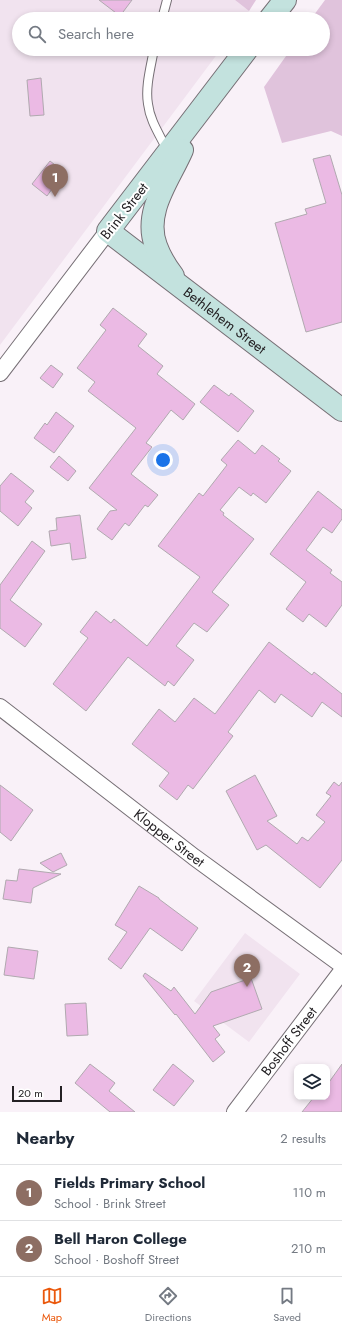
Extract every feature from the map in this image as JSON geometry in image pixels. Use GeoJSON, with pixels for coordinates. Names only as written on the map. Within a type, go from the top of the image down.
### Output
{"type":"FeatureCollection","features":[{"type":"Feature","properties":{"kind":"main road"},"geometry":{"type":"LineString","coordinates":[[276,12],[285,0]]}},
{"type":"Feature","properties":{"kind":"main road","name":"Brink Street"},"geometry":{"type":"LineString","coordinates":[[108,231],[243,56]]}},
{"type":"Feature","properties":{"kind":"main road"},"geometry":{"type":"LineString","coordinates":[[180,287],[162,261],[155,245],[152,232],[152,218],[194,119]]}},
{"type":"Feature","properties":{"kind":"main road","name":"Bethlehem Street"},"geometry":{"type":"LineString","coordinates":[[108,231],[342,410]]}},
{"type":"Feature","properties":{"kind":"street","name":"Brink Street"},"geometry":{"type":"LineString","coordinates":[[0,372],[108,231]]}},
{"type":"Feature","properties":{"kind":"street","name":"Klopper Street"},"geometry":{"type":"LineString","coordinates":[[0,707],[194,857],[342,965]]}},
{"type":"Feature","properties":{"kind":"street","name":"Boshoff Street"},"geometry":{"type":"LineString","coordinates":[[235,1112],[342,971]]}},
{"type":"Feature","properties":{"kind":"lane"},"geometry":{"type":"LineString","coordinates":[[164,12],[167,0]]}},
{"type":"Feature","properties":{"kind":"lane"},"geometry":{"type":"LineString","coordinates":[[153,56],[147,104],[151,118],[169,152]]}},
{"type":"Feature","properties":{"kind":"shaded area"},"geometry":{"type":"Polygon","coordinates":[[[0,0],[235,0],[249,11],[248,12],[12,12],[12,56],[216,56],[0,345],[0,0]]]}},
{"type":"Feature","properties":{"kind":"shaded area"},"geometry":{"type":"Polygon","coordinates":[[[235,0],[256,0],[249,11],[235,0]]]}},
{"type":"Feature","properties":{"kind":"shaded area"},"geometry":{"type":"Polygon","coordinates":[[[325,0],[342,0],[342,136],[331,131],[282,143],[264,87],[286,56],[330,56],[330,12],[316,12],[325,0]]]}},
{"type":"Feature","properties":{"kind":"shaded area"},"geometry":{"type":"Polygon","coordinates":[[[245,933],[300,974],[249,1042],[194,1001],[245,933]]]}},
{"type":"Feature","properties":{"kind":"building"},"geometry":{"type":"Polygon","coordinates":[[[99,0],[132,0],[123,12],[115,12],[99,0]]]}},
{"type":"Feature","properties":{"kind":"building"},"geometry":{"type":"Polygon","coordinates":[[[41,78],[44,115],[30,116],[27,80],[41,78]]]}},
{"type":"Feature","properties":{"kind":"building"},"geometry":{"type":"Polygon","coordinates":[[[330,155],[342,195],[342,322],[306,332],[275,223],[307,214],[305,209],[326,203],[313,159],[330,155]]]}},
{"type":"Feature","properties":{"kind":"building"},"geometry":{"type":"Polygon","coordinates":[[[50,161],[64,172],[47,196],[32,184],[50,161]]]}},
{"type":"Feature","properties":{"kind":"building"},"geometry":{"type":"Polygon","coordinates":[[[113,308],[147,334],[138,346],[163,366],[157,374],[195,404],[183,420],[171,410],[146,443],[152,447],[131,474],[158,495],[148,507],[145,505],[129,526],[125,523],[112,540],[97,529],[110,511],[117,510],[89,488],[136,428],[88,391],[95,382],[77,368],[106,330],[100,325],[113,308]]]}},
{"type":"Feature","properties":{"kind":"building"},"geometry":{"type":"Polygon","coordinates":[[[51,365],[63,374],[53,388],[40,378],[51,365]]]}},
{"type":"Feature","properties":{"kind":"building"},"geometry":{"type":"Polygon","coordinates":[[[214,385],[229,396],[231,393],[254,411],[238,432],[200,402],[214,385]]]}},
{"type":"Feature","properties":{"kind":"building"},"geometry":{"type":"Polygon","coordinates":[[[56,412],[74,426],[54,453],[34,438],[45,423],[47,425],[56,412]]]}},
{"type":"Feature","properties":{"kind":"building"},"geometry":{"type":"Polygon","coordinates":[[[238,440],[255,454],[262,445],[280,459],[278,461],[291,471],[266,503],[253,493],[251,496],[239,487],[220,510],[224,513],[223,515],[254,539],[212,592],[229,605],[207,632],[194,623],[176,646],[194,660],[174,686],[168,681],[165,686],[128,657],[86,711],[53,684],[88,638],[80,632],[96,611],[111,623],[114,619],[147,646],[200,577],[158,546],[199,493],[203,496],[227,465],[221,460],[238,440]]]}},
{"type":"Feature","properties":{"kind":"building"},"geometry":{"type":"Polygon","coordinates":[[[59,456],[76,471],[68,481],[50,467],[59,456]]]}},
{"type":"Feature","properties":{"kind":"building"},"geometry":{"type":"Polygon","coordinates":[[[11,473],[34,491],[25,502],[32,508],[18,526],[0,511],[0,486],[11,473]]]}},
{"type":"Feature","properties":{"kind":"building"},"geometry":{"type":"Polygon","coordinates":[[[318,491],[342,510],[342,519],[332,533],[323,527],[306,550],[332,570],[330,573],[342,582],[342,605],[326,627],[309,614],[303,622],[286,609],[306,582],[270,554],[318,491]]]}},
{"type":"Feature","properties":{"kind":"building"},"geometry":{"type":"Polygon","coordinates":[[[80,515],[86,558],[72,560],[70,543],[51,546],[49,531],[57,530],[56,518],[80,515]]]}},
{"type":"Feature","properties":{"kind":"building"},"geometry":{"type":"Polygon","coordinates":[[[32,541],[45,551],[10,600],[42,624],[25,647],[0,628],[0,585],[32,541]]]}},
{"type":"Feature","properties":{"kind":"building"},"geometry":{"type":"Polygon","coordinates":[[[269,642],[312,675],[314,672],[342,694],[342,717],[322,702],[312,717],[281,694],[275,703],[259,690],[228,732],[233,736],[193,789],[188,785],[177,800],[159,786],[169,773],[132,744],[159,709],[175,722],[194,698],[215,714],[269,642]]]}},
{"type":"Feature","properties":{"kind":"building"},"geometry":{"type":"Polygon","coordinates":[[[255,775],[277,816],[267,821],[297,844],[302,837],[308,841],[325,822],[316,815],[331,796],[326,793],[334,782],[339,786],[342,782],[342,860],[320,888],[266,845],[257,850],[226,791],[255,775]]]}},
{"type":"Feature","properties":{"kind":"building"},"geometry":{"type":"Polygon","coordinates":[[[0,785],[33,810],[11,841],[0,832],[0,785]]]}},
{"type":"Feature","properties":{"kind":"building"},"geometry":{"type":"Polygon","coordinates":[[[61,853],[67,865],[53,872],[40,863],[61,853]]]}},
{"type":"Feature","properties":{"kind":"building"},"geometry":{"type":"Polygon","coordinates":[[[19,869],[61,874],[33,888],[31,903],[3,899],[6,880],[17,881],[19,869]]]}},
{"type":"Feature","properties":{"kind":"building"},"geometry":{"type":"Polygon","coordinates":[[[139,886],[159,898],[198,928],[182,951],[150,928],[121,969],[108,959],[127,932],[115,925],[139,886]]]}},
{"type":"Feature","properties":{"kind":"building"},"geometry":{"type":"Polygon","coordinates":[[[8,947],[38,951],[34,979],[4,975],[8,947]]]}},
{"type":"Feature","properties":{"kind":"building"},"geometry":{"type":"Polygon","coordinates":[[[145,973],[171,991],[174,987],[195,1014],[211,992],[251,978],[262,1009],[213,1026],[220,1035],[215,1039],[225,1052],[213,1062],[176,1014],[175,1015],[143,976],[145,973]]]}},
{"type":"Feature","properties":{"kind":"building"},"geometry":{"type":"Polygon","coordinates":[[[86,1003],[88,1035],[67,1036],[65,1004],[86,1003]]]}},
{"type":"Feature","properties":{"kind":"building"},"geometry":{"type":"Polygon","coordinates":[[[90,1064],[115,1083],[109,1091],[135,1112],[110,1112],[75,1083],[90,1064]]]}},
{"type":"Feature","properties":{"kind":"building"},"geometry":{"type":"Polygon","coordinates":[[[173,1064],[194,1081],[174,1106],[153,1090],[173,1064]]]}},
{"type":"Feature","properties":{"kind":"building"},"geometry":{"type":"Polygon","coordinates":[[[342,1064],[342,1112],[302,1112],[312,1100],[330,1100],[330,1081],[342,1064]]]}},
{"type":"Feature","properties":{"kind":"place","name":"Fields Primary School"},"geometry":{"type":"Point","coordinates":[55,197]}},
{"type":"Feature","properties":{"kind":"place","name":"Bell Haron College"},"geometry":{"type":"Point","coordinates":[247,987]}}]}
